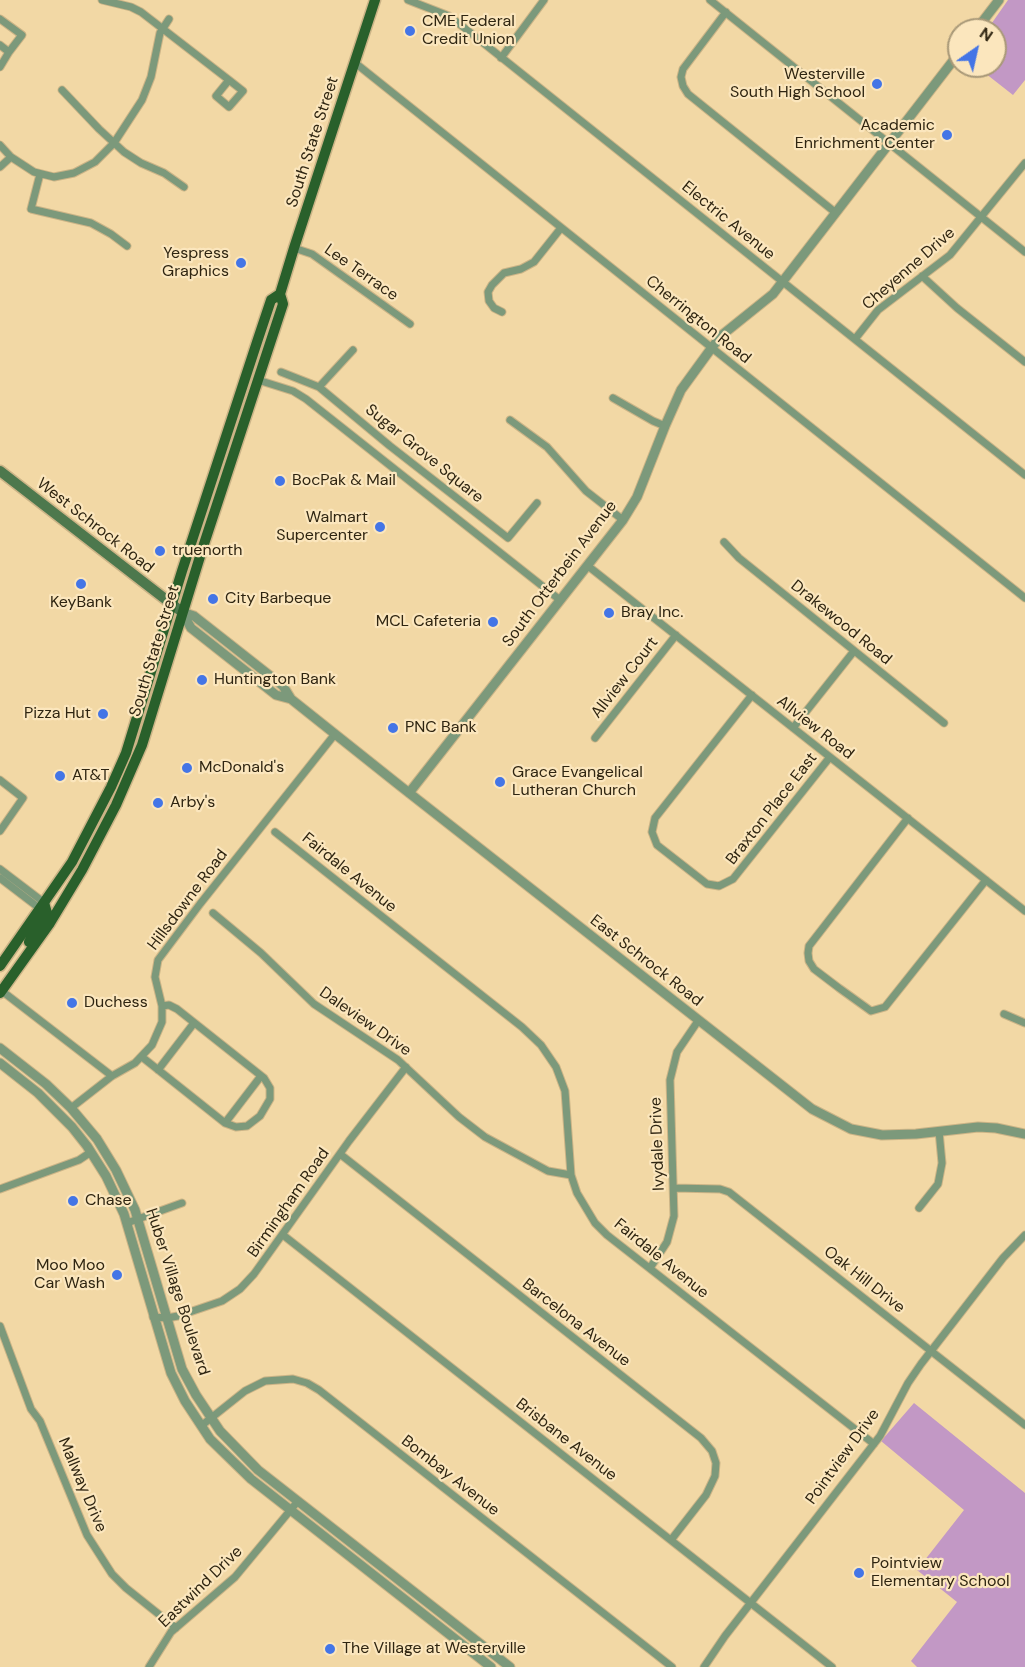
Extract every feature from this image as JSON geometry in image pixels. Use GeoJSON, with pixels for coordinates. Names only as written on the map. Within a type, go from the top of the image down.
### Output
{"type":"FeatureCollection","features":[{"type":"Feature","properties":{"kind":"main road","name":"South State Street"},"geometry":{"type":"LineString","coordinates":[[1,992],[24,959],[122,761],[246,376],[265,319],[294,248],[375,0]]}},
{"type":"Feature","properties":{"kind":"main road","name":"South State Street"},"geometry":{"type":"LineString","coordinates":[[0,966],[72,887],[133,767],[283,304],[275,297]]}},
{"type":"Feature","properties":{"kind":"main road"},"geometry":{"type":"LineString","coordinates":[[258,380],[254,372],[266,337],[265,319]]}},
{"type":"Feature","properties":{"kind":"main road"},"geometry":{"type":"LineString","coordinates":[[232,459],[232,441],[250,386],[246,376]]}},
{"type":"Feature","properties":{"kind":"main road","name":"West Schrock Road"},"geometry":{"type":"LineString","coordinates":[[0,471],[172,604]]}},
{"type":"Feature","properties":{"kind":"main road"},"geometry":{"type":"LineString","coordinates":[[182,612],[179,601],[204,520],[202,511]]}},
{"type":"Feature","properties":{"kind":"main road","name":"East Schrock Road"},"geometry":{"type":"LineString","coordinates":[[172,604],[182,612]]}},
{"type":"Feature","properties":{"kind":"main road"},"geometry":{"type":"LineString","coordinates":[[133,767],[129,754],[144,715],[145,694]]}},
{"type":"Feature","properties":{"kind":"main road"},"geometry":{"type":"LineString","coordinates":[[84,866],[87,846],[124,769],[122,761]]}},
{"type":"Feature","properties":{"kind":"main road"},"geometry":{"type":"LineString","coordinates":[[72,887],[68,878],[75,865],[80,847]]}},
{"type":"Feature","properties":{"kind":"street"},"geometry":{"type":"LineString","coordinates":[[102,0],[131,7],[163,28],[229,80]]}},
{"type":"Feature","properties":{"kind":"street","name":"Electric Avenue"},"geometry":{"type":"LineString","coordinates":[[408,0],[448,16],[1025,475]]}},
{"type":"Feature","properties":{"kind":"street"},"geometry":{"type":"LineString","coordinates":[[501,58],[544,0]]}},
{"type":"Feature","properties":{"kind":"street"},"geometry":{"type":"LineString","coordinates":[[710,0],[1025,252]]}},
{"type":"Feature","properties":{"kind":"street"},"geometry":{"type":"LineString","coordinates":[[985,18],[999,0]]}},
{"type":"Feature","properties":{"kind":"street"},"geometry":{"type":"LineString","coordinates":[[726,12],[683,69],[681,77],[683,86],[688,94],[836,213]]}},
{"type":"Feature","properties":{"kind":"street"},"geometry":{"type":"LineString","coordinates":[[1,148],[34,172],[54,177],[75,173],[95,162],[114,143],[135,114],[145,94],[163,28],[169,19]]}},
{"type":"Feature","properties":{"kind":"street"},"geometry":{"type":"LineString","coordinates":[[0,20],[22,35],[0,67]]}},
{"type":"Feature","properties":{"kind":"street"},"geometry":{"type":"LineString","coordinates":[[0,45],[9,52]]}},
{"type":"Feature","properties":{"kind":"street","name":"Cherrington Road"},"geometry":{"type":"LineString","coordinates":[[354,62],[1025,598]]}},
{"type":"Feature","properties":{"kind":"street","name":"South Otterbein Avenue"},"geometry":{"type":"LineString","coordinates":[[409,794],[623,520],[637,497],[681,390],[712,348],[722,335],[773,294],[947,69]]}},
{"type":"Feature","properties":{"kind":"street"},"geometry":{"type":"LineString","coordinates":[[62,90],[114,143],[141,163],[164,173],[184,187]]}},
{"type":"Feature","properties":{"kind":"street"},"geometry":{"type":"LineString","coordinates":[[0,167],[11,157]]}},
{"type":"Feature","properties":{"kind":"street","name":"Cheyenne Drive"},"geometry":{"type":"LineString","coordinates":[[855,339],[878,310],[950,255],[1025,163]]}},
{"type":"Feature","properties":{"kind":"street"},"geometry":{"type":"LineString","coordinates":[[40,174],[31,209],[91,223],[127,246]]}},
{"type":"Feature","properties":{"kind":"street"},"geometry":{"type":"LineString","coordinates":[[502,312],[494,308],[489,301],[488,292],[492,285],[504,273],[521,269],[534,262],[561,228]]}},
{"type":"Feature","properties":{"kind":"street","name":"Lee Terrace"},"geometry":{"type":"LineString","coordinates":[[294,248],[312,255],[410,324]]}},
{"type":"Feature","properties":{"kind":"street"},"geometry":{"type":"LineString","coordinates":[[922,276],[957,308],[1025,362]]}},
{"type":"Feature","properties":{"kind":"street"},"geometry":{"type":"LineString","coordinates":[[320,387],[353,350]]}},
{"type":"Feature","properties":{"kind":"street","name":"Sugar Grove Square"},"geometry":{"type":"LineString","coordinates":[[282,372],[320,387],[390,446],[508,538],[537,503]]}},
{"type":"Feature","properties":{"kind":"street"},"geometry":{"type":"LineString","coordinates":[[258,380],[306,399],[560,600]]}},
{"type":"Feature","properties":{"kind":"street"},"geometry":{"type":"LineString","coordinates":[[614,398],[652,421],[665,426]]}},
{"type":"Feature","properties":{"kind":"street"},"geometry":{"type":"LineString","coordinates":[[510,420],[547,447],[572,477],[623,520]]}},
{"type":"Feature","properties":{"kind":"street","name":"Drakewood Road"},"geometry":{"type":"LineString","coordinates":[[724,542],[739,558],[944,723]]}},
{"type":"Feature","properties":{"kind":"street","name":"Allview Road"},"geometry":{"type":"LineString","coordinates":[[588,566],[1025,911]]}},
{"type":"Feature","properties":{"kind":"street","name":"East Schrock Road"},"geometry":{"type":"LineString","coordinates":[[182,612],[189,627],[276,695],[291,699],[812,1109],[837,1124],[882,1135],[916,1134],[978,1127],[1025,1134]]}},
{"type":"Feature","properties":{"kind":"street","name":"Allview Court"},"geometry":{"type":"LineString","coordinates":[[596,738],[676,635]]}},
{"type":"Feature","properties":{"kind":"street"},"geometry":{"type":"LineString","coordinates":[[793,728],[854,651]]}},
{"type":"Feature","properties":{"kind":"street","name":"Braxton Place East"},"geometry":{"type":"LineString","coordinates":[[752,695],[655,818],[651,832],[657,845],[707,884],[719,886],[733,879],[830,757]]}},
{"type":"Feature","properties":{"kind":"street","name":"Hillsdowne Road"},"geometry":{"type":"LineString","coordinates":[[71,1108],[112,1076],[142,1057],[162,1022],[162,1006],[155,977],[156,966],[161,955],[335,734]]}},
{"type":"Feature","properties":{"kind":"street"},"geometry":{"type":"LineString","coordinates":[[0,780],[23,798],[0,831]]}},
{"type":"Feature","properties":{"kind":"street"},"geometry":{"type":"LineString","coordinates":[[908,818],[809,946],[809,962],[814,969],[871,1011],[885,1007],[986,880]]}},
{"type":"Feature","properties":{"kind":"street","name":"Fairdale Avenue"},"geometry":{"type":"LineString","coordinates":[[275,832],[541,1045],[556,1067],[565,1091],[571,1175],[577,1193],[595,1223],[607,1235],[874,1444]]}},
{"type":"Feature","properties":{"kind":"street"},"geometry":{"type":"LineString","coordinates":[[0,869],[48,911]]}},
{"type":"Feature","properties":{"kind":"street"},"geometry":{"type":"LineString","coordinates":[[0,878],[48,911]]}},
{"type":"Feature","properties":{"kind":"street","name":"Daleview Drive"},"geometry":{"type":"LineString","coordinates":[[213,913],[261,953],[314,1004],[376,1044],[406,1067],[459,1117],[485,1137],[548,1171],[571,1175]]}},
{"type":"Feature","properties":{"kind":"street"},"geometry":{"type":"LineString","coordinates":[[1,992],[112,1076]]}},
{"type":"Feature","properties":{"kind":"street"},"geometry":{"type":"LineString","coordinates":[[142,1057],[225,1123],[242,1127],[261,1114],[270,1099],[270,1088],[261,1076],[170,1005],[162,1006]]}},
{"type":"Feature","properties":{"kind":"street"},"geometry":{"type":"LineString","coordinates":[[1004,1014],[1025,1023]]}},
{"type":"Feature","properties":{"kind":"street","name":"Ivydale Drive"},"geometry":{"type":"LineString","coordinates":[[650,1268],[667,1242],[674,1216],[670,1080],[677,1052],[698,1021]]}},
{"type":"Feature","properties":{"kind":"street"},"geometry":{"type":"LineString","coordinates":[[158,1070],[194,1023]]}},
{"type":"Feature","properties":{"kind":"street","name":"Huber Village Boulevard"},"geometry":{"type":"LineString","coordinates":[[0,1048],[46,1084],[71,1108],[97,1139],[110,1159],[138,1220],[182,1369],[210,1419],[240,1453],[298,1501],[510,1667]]}},
{"type":"Feature","properties":{"kind":"street","name":"Huber Village Boulevard"},"geometry":{"type":"LineString","coordinates":[[0,1063],[50,1104],[72,1127],[91,1152],[111,1187],[127,1223],[171,1373],[201,1426],[231,1461],[491,1667]]}},
{"type":"Feature","properties":{"kind":"street","name":"Birmingham Road"},"geometry":{"type":"LineString","coordinates":[[155,1322],[222,1301],[240,1289],[254,1274],[406,1067]]}},
{"type":"Feature","properties":{"kind":"street"},"geometry":{"type":"LineString","coordinates":[[225,1123],[261,1076]]}},
{"type":"Feature","properties":{"kind":"street"},"geometry":{"type":"LineString","coordinates":[[919,1208],[938,1184],[942,1163],[939,1131]]}},
{"type":"Feature","properties":{"kind":"street"},"geometry":{"type":"LineString","coordinates":[[0,1189],[79,1160],[91,1152]]}},
{"type":"Feature","properties":{"kind":"street","name":"Barcelona Avenue"},"geometry":{"type":"LineString","coordinates":[[340,1154],[692,1430],[712,1451],[716,1463],[716,1476],[706,1495],[670,1540]]}},
{"type":"Feature","properties":{"kind":"street","name":"Oak Hill Drive"},"geometry":{"type":"LineString","coordinates":[[674,1188],[709,1188],[729,1192],[1025,1425]]}},
{"type":"Feature","properties":{"kind":"street"},"geometry":{"type":"LineString","coordinates":[[127,1223],[182,1203]]}},
{"type":"Feature","properties":{"kind":"street","name":"Brisbane Avenue"},"geometry":{"type":"LineString","coordinates":[[282,1235],[832,1667]]}},
{"type":"Feature","properties":{"kind":"street","name":"Pointview Drive"},"geometry":{"type":"LineString","coordinates":[[704,1667],[750,1602],[874,1444],[908,1383],[931,1350],[1003,1258],[1025,1235]]}},
{"type":"Feature","properties":{"kind":"street","name":"Mallway Drive"},"geometry":{"type":"LineString","coordinates":[[0,1326],[31,1409],[40,1421],[87,1535],[112,1574],[176,1628]]}},
{"type":"Feature","properties":{"kind":"street","name":"Bombay Avenue"},"geometry":{"type":"LineString","coordinates":[[201,1426],[245,1391],[265,1381],[286,1379],[307,1383],[319,1390],[672,1667]]}},
{"type":"Feature","properties":{"kind":"street","name":"Eastwind Drive"},"geometry":{"type":"LineString","coordinates":[[148,1667],[168,1636],[235,1577],[298,1501]]}},
{"type":"Feature","properties":{"kind":"shaded area"},"geometry":{"type":"Polygon","coordinates":[[[1008,0],[1025,0],[1025,80],[1013,95],[991,78],[1007,78],[1007,18],[995,18],[1008,0]]]}},
{"type":"Feature","properties":{"kind":"shaded area"},"geometry":{"type":"Polygon","coordinates":[[[914,1403],[1025,1493],[1025,1667],[917,1667],[911,1661],[957,1602],[917,1570],[964,1510],[881,1441],[914,1403]]]}},
{"type":"Feature","properties":{"kind":"place","name":"CME Federal Credit Union"},"geometry":{"type":"Point","coordinates":[410,31]}},
{"type":"Feature","properties":{"kind":"place","name":"Westerville South High School"},"geometry":{"type":"Point","coordinates":[877,84]}},
{"type":"Feature","properties":{"kind":"place","name":"Academic Enrichment Center"},"geometry":{"type":"Point","coordinates":[947,135]}},
{"type":"Feature","properties":{"kind":"place","name":"Yespress Graphics"},"geometry":{"type":"Point","coordinates":[241,263]}},
{"type":"Feature","properties":{"kind":"place","name":"BocPak & Mail"},"geometry":{"type":"Point","coordinates":[280,481]}},
{"type":"Feature","properties":{"kind":"place","name":"Walmart Supercenter"},"geometry":{"type":"Point","coordinates":[380,527]}},
{"type":"Feature","properties":{"kind":"place","name":"truenorth"},"geometry":{"type":"Point","coordinates":[160,551]}},
{"type":"Feature","properties":{"kind":"place","name":"KeyBank"},"geometry":{"type":"Point","coordinates":[81,584]}},
{"type":"Feature","properties":{"kind":"place","name":"City Barbeque"},"geometry":{"type":"Point","coordinates":[213,599]}},
{"type":"Feature","properties":{"kind":"place","name":"Bray Inc."},"geometry":{"type":"Point","coordinates":[609,613]}},
{"type":"Feature","properties":{"kind":"place","name":"MCL Cafeteria"},"geometry":{"type":"Point","coordinates":[493,622]}},
{"type":"Feature","properties":{"kind":"place","name":"Huntington Bank"},"geometry":{"type":"Point","coordinates":[202,680]}},
{"type":"Feature","properties":{"kind":"place","name":"Pizza Hut"},"geometry":{"type":"Point","coordinates":[103,714]}},
{"type":"Feature","properties":{"kind":"place","name":"PNC Bank"},"geometry":{"type":"Point","coordinates":[393,728]}},
{"type":"Feature","properties":{"kind":"place","name":"McDonald's"},"geometry":{"type":"Point","coordinates":[187,768]}},
{"type":"Feature","properties":{"kind":"place","name":"AT&T"},"geometry":{"type":"Point","coordinates":[60,776]}},
{"type":"Feature","properties":{"kind":"place","name":"Grace Evangelical Lutheran Church"},"geometry":{"type":"Point","coordinates":[500,782]}},
{"type":"Feature","properties":{"kind":"place","name":"Arby's"},"geometry":{"type":"Point","coordinates":[158,803]}},
{"type":"Feature","properties":{"kind":"place","name":"Duchess"},"geometry":{"type":"Point","coordinates":[72,1003]}},
{"type":"Feature","properties":{"kind":"place","name":"Chase"},"geometry":{"type":"Point","coordinates":[73,1201]}},
{"type":"Feature","properties":{"kind":"place","name":"Moo Moo Car Wash"},"geometry":{"type":"Point","coordinates":[117,1275]}},
{"type":"Feature","properties":{"kind":"place","name":"Pointview Elementary School"},"geometry":{"type":"Point","coordinates":[859,1573]}},
{"type":"Feature","properties":{"kind":"place","name":"The Village at Westerville"},"geometry":{"type":"Point","coordinates":[330,1649]}}]}
